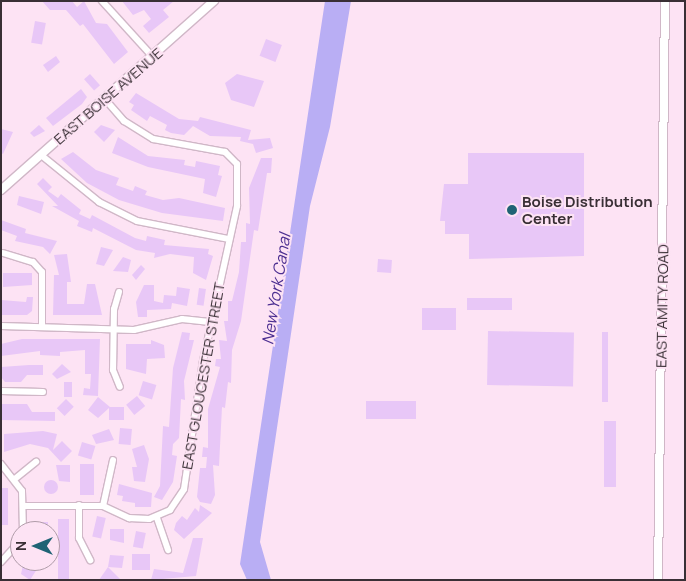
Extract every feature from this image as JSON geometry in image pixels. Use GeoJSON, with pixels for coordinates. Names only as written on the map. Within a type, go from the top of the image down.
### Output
{"type":"FeatureCollection","features":[{"type":"Feature","properties":{"kind":"street"},"geometry":{"type":"LineString","coordinates":[[102,1],[152,56]]}},
{"type":"Feature","properties":{"kind":"street","name":"EAST BOISE AVENUE"},"geometry":{"type":"LineString","coordinates":[[1,190],[214,1]]}},
{"type":"Feature","properties":{"kind":"street","name":"EAST AMITY ROAD"},"geometry":{"type":"LineString","coordinates":[[658,580],[665,1]]}},
{"type":"Feature","properties":{"kind":"street","name":"EAST GLOUCESTER STREET"},"geometry":{"type":"LineString","coordinates":[[105,98],[124,120],[153,139],[225,152],[235,160],[238,196],[210,322],[184,489],[178,501],[157,518]]}},
{"type":"Feature","properties":{"kind":"street"},"geometry":{"type":"LineString","coordinates":[[41,155],[92,197],[137,221],[229,239]]}},
{"type":"Feature","properties":{"kind":"street"},"geometry":{"type":"LineString","coordinates":[[3,253],[39,267],[42,326]]}},
{"type":"Feature","properties":{"kind":"street"},"geometry":{"type":"LineString","coordinates":[[119,292],[113,330],[113,370],[120,387]]}},
{"type":"Feature","properties":{"kind":"street"},"geometry":{"type":"LineString","coordinates":[[1,326],[134,330],[182,318],[210,322]]}},
{"type":"Feature","properties":{"kind":"street"},"geometry":{"type":"LineString","coordinates":[[1,392],[43,392]]}},
{"type":"Feature","properties":{"kind":"street"},"geometry":{"type":"LineString","coordinates":[[103,506],[113,460]]}},
{"type":"Feature","properties":{"kind":"street"},"geometry":{"type":"LineString","coordinates":[[16,478],[36,462]]}},
{"type":"Feature","properties":{"kind":"street"},"geometry":{"type":"LineString","coordinates":[[1,464],[16,478],[24,506],[23,521]]}},
{"type":"Feature","properties":{"kind":"street"},"geometry":{"type":"LineString","coordinates":[[79,505],[80,538],[90,560]]}},
{"type":"Feature","properties":{"kind":"street"},"geometry":{"type":"LineString","coordinates":[[24,506],[103,506],[129,518],[157,518],[168,550]]}},
{"type":"Feature","properties":{"kind":"street"},"geometry":{"type":"LineString","coordinates":[[1,562],[10,552]]}},
{"type":"Feature","properties":{"kind":"shaded area"},"geometry":{"type":"Polygon","coordinates":[[[325,1],[351,1],[330,127],[310,206],[260,542],[271,580],[247,580],[240,564],[325,1]]]}},
{"type":"Feature","properties":{"kind":"building"},"geometry":{"type":"Polygon","coordinates":[[[42,1],[72,1],[77,7],[84,1],[96,23],[107,24],[128,52],[114,64],[83,24],[80,26],[66,10],[50,10],[42,1]]]}},
{"type":"Feature","properties":{"kind":"building"},"geometry":{"type":"Polygon","coordinates":[[[122,1],[174,1],[163,10],[169,17],[149,33],[143,26],[151,19],[144,10],[133,15],[122,1]]]}},
{"type":"Feature","properties":{"kind":"building"},"geometry":{"type":"Polygon","coordinates":[[[35,21],[46,23],[42,45],[31,43],[35,21]]]}},
{"type":"Feature","properties":{"kind":"building"},"geometry":{"type":"Polygon","coordinates":[[[266,39],[282,45],[275,62],[260,56],[266,39]]]}},
{"type":"Feature","properties":{"kind":"building"},"geometry":{"type":"Polygon","coordinates":[[[56,56],[60,62],[48,72],[43,65],[56,56]]]}},
{"type":"Feature","properties":{"kind":"building"},"geometry":{"type":"Polygon","coordinates":[[[90,74],[100,85],[94,91],[84,79],[90,74]]]}},
{"type":"Feature","properties":{"kind":"building"},"geometry":{"type":"Polygon","coordinates":[[[237,74],[264,81],[254,107],[231,100],[225,83],[237,74]]]}},
{"type":"Feature","properties":{"kind":"building"},"geometry":{"type":"Polygon","coordinates":[[[81,89],[87,97],[82,104],[53,126],[46,118],[81,89]]]}},
{"type":"Feature","properties":{"kind":"building"},"geometry":{"type":"Polygon","coordinates":[[[136,93],[179,119],[198,121],[200,117],[251,130],[248,140],[270,138],[273,148],[256,153],[253,144],[240,141],[241,137],[210,136],[193,126],[184,135],[171,133],[165,130],[167,125],[150,116],[147,121],[131,110],[134,105],[129,102],[136,93]]]}},
{"type":"Feature","properties":{"kind":"building"},"geometry":{"type":"Polygon","coordinates":[[[39,125],[45,131],[34,137],[30,133],[39,125]]]}},
{"type":"Feature","properties":{"kind":"building"},"geometry":{"type":"Polygon","coordinates":[[[101,125],[115,130],[104,142],[94,132],[101,125]]]}},
{"type":"Feature","properties":{"kind":"building"},"geometry":{"type":"Polygon","coordinates":[[[1,129],[13,132],[3,154],[1,153],[1,129]]]}},
{"type":"Feature","properties":{"kind":"building"},"geometry":{"type":"Polygon","coordinates":[[[118,137],[148,156],[185,160],[184,165],[195,167],[196,161],[220,166],[218,175],[222,176],[216,197],[203,193],[205,179],[148,167],[112,153],[118,137]]]}},
{"type":"Feature","properties":{"kind":"building"},"geometry":{"type":"Polygon","coordinates":[[[73,152],[96,170],[119,178],[116,185],[133,191],[135,186],[147,191],[145,195],[163,200],[179,198],[225,208],[223,221],[162,213],[119,200],[87,183],[61,159],[73,152]]]}},
{"type":"Feature","properties":{"kind":"building","name":"Boise Distribution Center"},"geometry":{"type":"Polygon","coordinates":[[[468,153],[584,153],[584,256],[469,259],[469,234],[445,234],[445,221],[440,221],[444,184],[468,184],[468,153]]]}},
{"type":"Feature","properties":{"kind":"building"},"geometry":{"type":"Polygon","coordinates":[[[261,158],[272,158],[271,173],[267,173],[258,231],[254,230],[241,321],[232,350],[231,383],[228,382],[225,408],[222,407],[219,466],[213,465],[215,495],[211,504],[200,502],[197,497],[200,468],[206,468],[207,457],[202,457],[203,447],[208,448],[208,409],[220,367],[215,366],[216,359],[221,359],[219,340],[227,341],[224,321],[228,321],[228,301],[232,301],[239,272],[241,242],[246,242],[246,223],[250,224],[249,188],[261,158]]]}},
{"type":"Feature","properties":{"kind":"building"},"geometry":{"type":"Polygon","coordinates":[[[43,178],[52,187],[48,191],[58,198],[61,194],[81,210],[79,214],[90,219],[92,215],[135,238],[146,241],[147,236],[165,240],[164,245],[209,249],[208,254],[213,256],[206,280],[193,273],[194,257],[170,254],[154,258],[155,253],[136,250],[93,228],[92,232],[77,226],[79,221],[52,206],[58,206],[37,184],[43,178]]]}},
{"type":"Feature","properties":{"kind":"building"},"geometry":{"type":"Polygon","coordinates":[[[19,196],[44,202],[41,214],[17,205],[19,196]]]}},
{"type":"Feature","properties":{"kind":"building"},"geometry":{"type":"Polygon","coordinates":[[[1,220],[26,229],[25,233],[57,241],[50,254],[43,247],[15,241],[17,236],[1,230],[1,220]]]}},
{"type":"Feature","properties":{"kind":"building"},"geometry":{"type":"Polygon","coordinates":[[[101,247],[113,250],[104,266],[96,264],[101,247]]]}},
{"type":"Feature","properties":{"kind":"building"},"geometry":{"type":"Polygon","coordinates":[[[67,254],[71,282],[67,282],[67,304],[84,304],[87,284],[95,284],[102,315],[53,315],[54,275],[59,275],[54,255],[67,254]]]}},
{"type":"Feature","properties":{"kind":"building"},"geometry":{"type":"Polygon","coordinates":[[[123,257],[131,260],[128,272],[113,271],[123,257]]]}},
{"type":"Feature","properties":{"kind":"building"},"geometry":{"type":"Polygon","coordinates":[[[378,259],[392,260],[391,273],[377,272],[378,259]]]}},
{"type":"Feature","properties":{"kind":"building"},"geometry":{"type":"Polygon","coordinates":[[[141,265],[145,269],[136,280],[132,275],[141,265]]]}},
{"type":"Feature","properties":{"kind":"building"},"geometry":{"type":"Polygon","coordinates":[[[3,273],[32,273],[32,285],[3,287],[3,273]]]}},
{"type":"Feature","properties":{"kind":"building"},"geometry":{"type":"Polygon","coordinates":[[[144,285],[154,285],[154,301],[163,303],[164,295],[176,296],[177,287],[190,289],[187,306],[172,303],[171,309],[147,310],[147,317],[138,317],[136,302],[144,285]]]}},
{"type":"Feature","properties":{"kind":"building"},"geometry":{"type":"Polygon","coordinates":[[[199,288],[206,289],[204,306],[197,305],[199,288]]]}},
{"type":"Feature","properties":{"kind":"building"},"geometry":{"type":"Polygon","coordinates":[[[27,297],[33,297],[32,311],[27,315],[1,315],[1,300],[26,302],[27,297]]]}},
{"type":"Feature","properties":{"kind":"building"},"geometry":{"type":"Polygon","coordinates":[[[467,298],[512,298],[512,310],[467,310],[467,298]]]}},
{"type":"Feature","properties":{"kind":"building"},"geometry":{"type":"Polygon","coordinates":[[[422,308],[456,308],[456,330],[422,330],[422,308]]]}},
{"type":"Feature","properties":{"kind":"building"},"geometry":{"type":"Polygon","coordinates":[[[488,331],[574,333],[573,386],[487,385],[488,331]]]}},
{"type":"Feature","properties":{"kind":"building"},"geometry":{"type":"Polygon","coordinates":[[[182,332],[190,333],[189,340],[194,340],[184,381],[185,400],[181,399],[179,438],[173,444],[172,455],[177,456],[173,482],[162,500],[154,497],[160,486],[163,426],[169,427],[173,368],[182,332]]]}},
{"type":"Feature","properties":{"kind":"building"},"geometry":{"type":"Polygon","coordinates":[[[602,332],[608,332],[608,402],[602,402],[602,332]]]}},
{"type":"Feature","properties":{"kind":"building"},"geometry":{"type":"Polygon","coordinates":[[[22,339],[100,339],[98,396],[83,395],[84,388],[90,389],[91,374],[85,374],[85,350],[60,352],[60,356],[40,355],[40,351],[1,356],[1,344],[22,339]]]}},
{"type":"Feature","properties":{"kind":"building"},"geometry":{"type":"Polygon","coordinates":[[[151,340],[164,345],[165,358],[147,359],[146,374],[126,369],[126,344],[151,344],[151,340]]]}},
{"type":"Feature","properties":{"kind":"building"},"geometry":{"type":"Polygon","coordinates":[[[62,364],[71,372],[57,379],[52,374],[62,364]]]}},
{"type":"Feature","properties":{"kind":"building"},"geometry":{"type":"Polygon","coordinates":[[[43,365],[43,375],[27,375],[21,382],[5,382],[1,377],[1,367],[43,365]]]}},
{"type":"Feature","properties":{"kind":"building"},"geometry":{"type":"Polygon","coordinates":[[[143,381],[156,385],[152,399],[139,395],[143,381]]]}},
{"type":"Feature","properties":{"kind":"building"},"geometry":{"type":"Polygon","coordinates":[[[64,382],[72,382],[72,397],[64,397],[64,382]]]}},
{"type":"Feature","properties":{"kind":"building"},"geometry":{"type":"Polygon","coordinates":[[[137,396],[145,406],[134,415],[126,405],[137,396]]]}},
{"type":"Feature","properties":{"kind":"building"},"geometry":{"type":"Polygon","coordinates":[[[98,397],[110,407],[124,407],[124,420],[109,420],[109,408],[98,418],[88,410],[98,397]]]}},
{"type":"Feature","properties":{"kind":"building"},"geometry":{"type":"Polygon","coordinates":[[[66,399],[74,407],[65,416],[57,408],[66,399]]]}},
{"type":"Feature","properties":{"kind":"building"},"geometry":{"type":"Polygon","coordinates":[[[366,401],[416,401],[416,419],[366,419],[366,401]]]}},
{"type":"Feature","properties":{"kind":"building"},"geometry":{"type":"Polygon","coordinates":[[[1,404],[27,404],[32,412],[55,412],[55,421],[1,420],[1,404]]]}},
{"type":"Feature","properties":{"kind":"building"},"geometry":{"type":"Polygon","coordinates":[[[604,421],[616,421],[616,487],[604,487],[604,421]]]}},
{"type":"Feature","properties":{"kind":"building"},"geometry":{"type":"Polygon","coordinates":[[[120,428],[132,429],[131,445],[119,444],[120,428]]]}},
{"type":"Feature","properties":{"kind":"building"},"geometry":{"type":"Polygon","coordinates":[[[109,429],[114,440],[96,444],[92,435],[109,429]]]}},
{"type":"Feature","properties":{"kind":"building"},"geometry":{"type":"Polygon","coordinates":[[[43,431],[57,434],[53,450],[62,441],[72,451],[61,462],[48,448],[30,444],[4,452],[4,434],[43,431]]]}},
{"type":"Feature","properties":{"kind":"building"},"geometry":{"type":"Polygon","coordinates":[[[82,442],[95,446],[91,459],[78,455],[82,442]]]}},
{"type":"Feature","properties":{"kind":"building"},"geometry":{"type":"Polygon","coordinates":[[[144,445],[149,459],[145,482],[134,481],[132,467],[137,467],[132,449],[144,445]]]}},
{"type":"Feature","properties":{"kind":"building"},"geometry":{"type":"Polygon","coordinates":[[[80,464],[94,464],[94,495],[80,495],[80,464]]]}},
{"type":"Feature","properties":{"kind":"building"},"geometry":{"type":"Polygon","coordinates":[[[56,465],[70,465],[70,482],[59,481],[56,465]]]}},
{"type":"Feature","properties":{"kind":"building"},"geometry":{"type":"Polygon","coordinates":[[[48,480],[54,480],[58,487],[54,494],[48,494],[44,490],[44,484],[48,480]]]}},
{"type":"Feature","properties":{"kind":"building"},"geometry":{"type":"Polygon","coordinates":[[[119,484],[152,493],[151,507],[135,507],[135,503],[122,501],[123,496],[117,495],[119,484]]]}},
{"type":"Feature","properties":{"kind":"building"},"geometry":{"type":"Polygon","coordinates":[[[1,488],[8,488],[8,525],[1,525],[1,488]]]}},
{"type":"Feature","properties":{"kind":"building"},"geometry":{"type":"Polygon","coordinates":[[[200,505],[212,513],[184,539],[174,530],[176,523],[182,516],[187,520],[195,508],[199,512],[200,505]]]}},
{"type":"Feature","properties":{"kind":"building"},"geometry":{"type":"Polygon","coordinates":[[[97,516],[106,518],[101,538],[92,536],[97,516]]]}},
{"type":"Feature","properties":{"kind":"building"},"geometry":{"type":"Polygon","coordinates":[[[58,519],[69,519],[69,580],[58,580],[58,571],[60,571],[60,521],[58,519]]]}},
{"type":"Feature","properties":{"kind":"building"},"geometry":{"type":"Polygon","coordinates":[[[110,529],[124,529],[124,543],[110,540],[110,529]]]}},
{"type":"Feature","properties":{"kind":"building"},"geometry":{"type":"Polygon","coordinates":[[[136,531],[146,533],[143,549],[133,547],[136,531]]]}},
{"type":"Feature","properties":{"kind":"building"},"geometry":{"type":"Polygon","coordinates":[[[193,538],[203,538],[196,576],[151,580],[154,569],[183,573],[193,538]]]}},
{"type":"Feature","properties":{"kind":"building"},"geometry":{"type":"Polygon","coordinates":[[[132,554],[150,554],[150,570],[132,570],[132,554]]]}},
{"type":"Feature","properties":{"kind":"building"},"geometry":{"type":"Polygon","coordinates":[[[110,555],[124,556],[122,568],[108,567],[110,555]]]}},
{"type":"Feature","properties":{"kind":"building"},"geometry":{"type":"Polygon","coordinates":[[[108,567],[121,580],[99,580],[108,567]]]}},
{"type":"Feature","properties":{"kind":"building"},"geometry":{"type":"Polygon","coordinates":[[[22,571],[36,571],[30,580],[21,574],[22,571]]]}},
{"type":"Feature","properties":{"kind":"place","name":"Boise Distribution Center"},"geometry":{"type":"Point","coordinates":[512,210]}},
{"type":"Feature","properties":{"kind":"water label","name":"New York Canal"},"geometry":{"type":"Point","coordinates":[276,289]}}]}
